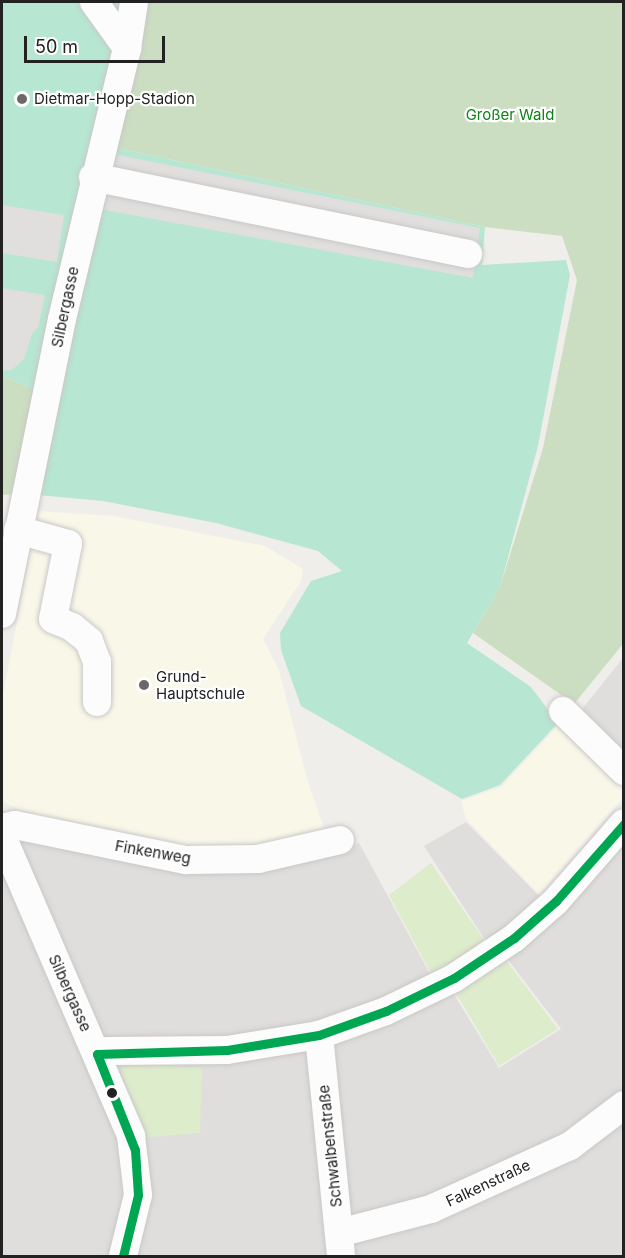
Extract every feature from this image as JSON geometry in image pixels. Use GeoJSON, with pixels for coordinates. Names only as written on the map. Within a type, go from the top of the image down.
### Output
{"type":"FeatureCollection","features":[{"type":"Feature","properties":{"kind":"street"},"geometry":{"type":"LineString","coordinates":[[94,2],[127,48]]}},
{"type":"Feature","properties":{"kind":"street","name":"Silbergasse"},"geometry":{"type":"LineString","coordinates":[[2,614],[11,537],[93,177],[127,48],[134,2]]}},
{"type":"Feature","properties":{"kind":"street"},"geometry":{"type":"LineString","coordinates":[[93,177],[468,254]]}},
{"type":"Feature","properties":{"kind":"street"},"geometry":{"type":"LineString","coordinates":[[11,537],[68,544],[53,619],[72,627],[89,641],[97,662],[97,702]]}},
{"type":"Feature","properties":{"kind":"street"},"geometry":{"type":"LineString","coordinates":[[563,711],[624,771]]}},
{"type":"Feature","properties":{"kind":"street"},"geometry":{"type":"LineString","coordinates":[[97,1054],[108,1051],[227,1050],[319,1035],[386,1011],[454,978],[514,938],[556,901],[624,823]]}},
{"type":"Feature","properties":{"kind":"street","name":"Finkenweg"},"geometry":{"type":"LineString","coordinates":[[2,828],[15,825],[186,860],[258,859],[340,840]]}},
{"type":"Feature","properties":{"kind":"street","name":"Silbergasse"},"geometry":{"type":"LineString","coordinates":[[2,836],[97,1054],[135,1150],[138,1195],[123,1257]]}},
{"type":"Feature","properties":{"kind":"street","name":"Schwalbenstraße"},"geometry":{"type":"LineString","coordinates":[[319,1035],[340,1245]]}},
{"type":"Feature","properties":{"kind":"street","name":"Falkenstraße"},"geometry":{"type":"LineString","coordinates":[[340,1245],[441,1204],[570,1146],[624,1105]]}},
{"type":"Feature","properties":{"kind":"shaded area"},"geometry":{"type":"Polygon","coordinates":[[[109,153],[480,228],[473,278],[99,209],[109,153]]]}},
{"type":"Feature","properties":{"kind":"shaded area"},"geometry":{"type":"Polygon","coordinates":[[[2,205],[64,215],[57,262],[2,253],[2,205]]]}},
{"type":"Feature","properties":{"kind":"shaded area"},"geometry":{"type":"Polygon","coordinates":[[[2,288],[45,295],[38,327],[32,334],[24,359],[12,370],[2,371],[2,288]]]}},
{"type":"Feature","properties":{"kind":"shaded area","name":"Grund- Hauptschule"},"geometry":{"type":"Polygon","coordinates":[[[38,511],[114,516],[265,546],[303,569],[301,581],[263,639],[279,670],[307,779],[327,837],[211,852],[135,842],[18,810],[2,800],[2,700],[38,511]]]}},
{"type":"Feature","properties":{"kind":"shaded area"},"geometry":{"type":"Polygon","coordinates":[[[623,658],[623,750],[582,709],[623,658]]]}},
{"type":"Feature","properties":{"kind":"shaded area"},"geometry":{"type":"Polygon","coordinates":[[[560,724],[623,788],[623,798],[539,894],[466,819],[461,801],[501,787],[560,724]]]}},
{"type":"Feature","properties":{"kind":"shaded area"},"geometry":{"type":"Polygon","coordinates":[[[466,822],[556,913],[623,843],[623,1256],[2,1256],[2,849],[41,835],[250,868],[359,843],[442,996],[452,991],[499,1068],[561,1029],[492,939],[487,943],[424,846],[466,822]]]}},
{"type":"Feature","properties":{"kind":"green space"},"geometry":{"type":"Polygon","coordinates":[[[2,2],[125,2],[112,147],[485,227],[482,265],[566,260],[570,275],[538,446],[500,587],[467,643],[531,687],[558,723],[500,785],[462,799],[301,706],[281,650],[280,633],[311,581],[342,571],[318,551],[216,523],[103,501],[38,495],[34,390],[2,375],[2,2]]]}},
{"type":"Feature","properties":{"kind":"green space","name":"Großer Wald"},"geometry":{"type":"Polygon","coordinates":[[[125,2],[623,2],[623,644],[574,704],[473,633],[500,587],[543,448],[577,280],[562,236],[485,227],[112,147],[125,2]]]}},
{"type":"Feature","properties":{"kind":"green space"},"geometry":{"type":"Polygon","coordinates":[[[2,375],[34,390],[16,494],[2,495],[2,375]]]}},
{"type":"Feature","properties":{"kind":"green space"},"geometry":{"type":"Polygon","coordinates":[[[431,863],[486,943],[432,975],[389,895],[431,863]]]}},
{"type":"Feature","properties":{"kind":"green space"},"geometry":{"type":"Polygon","coordinates":[[[505,959],[558,1029],[499,1066],[454,990],[505,959]]]}},
{"type":"Feature","properties":{"kind":"green space"},"geometry":{"type":"Polygon","coordinates":[[[133,1063],[202,1068],[200,1133],[140,1138],[121,1084],[122,1069],[133,1063]]]}},
{"type":"Feature","properties":{"kind":"transit line"},"geometry":{"type":"LineString","coordinates":[[97,1054],[227,1050],[319,1035],[386,1011],[454,978],[514,938],[556,901],[624,824]]}},
{"type":"Feature","properties":{"kind":"transit line"},"geometry":{"type":"LineString","coordinates":[[97,1054],[135,1150],[138,1195],[123,1256]]}},
{"type":"Feature","properties":{"kind":"place","name":"Dietmar-Hopp-Stadion"},"geometry":{"type":"Point","coordinates":[22,99]}},
{"type":"Feature","properties":{"kind":"place","name":"Grund- Hauptschule"},"geometry":{"type":"Point","coordinates":[144,685]}}]}
